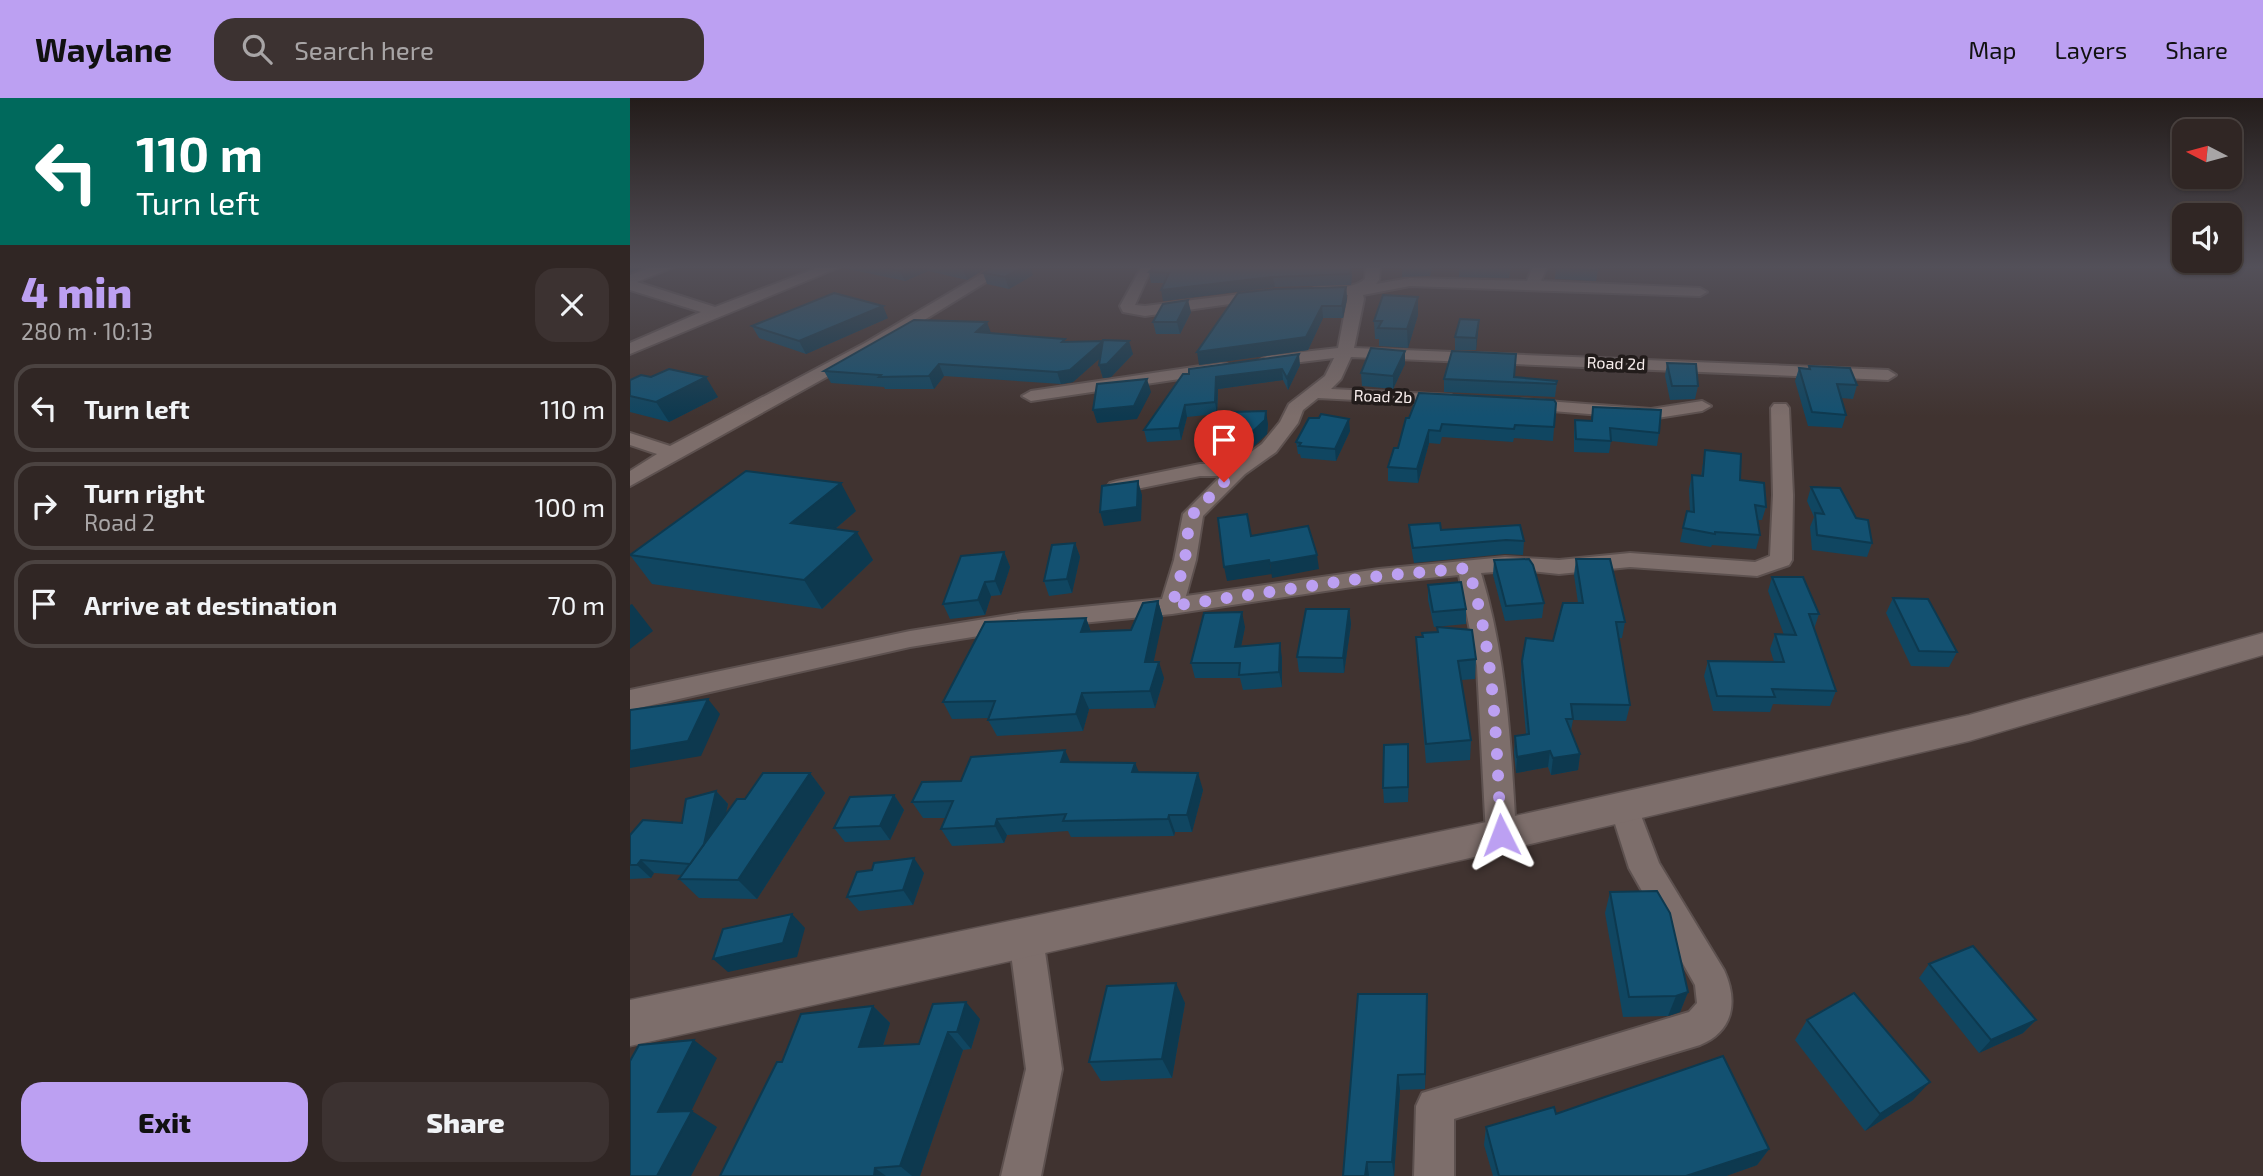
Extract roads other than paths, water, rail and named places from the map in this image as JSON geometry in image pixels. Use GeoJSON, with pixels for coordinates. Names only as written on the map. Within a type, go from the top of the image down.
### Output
{"type":"FeatureCollection","features":[{"type":"Feature","properties":{"kind":"street"},"geometry":{"type":"LineString","coordinates":[[630,349],[706,316]]}},
{"type":"Feature","properties":{"kind":"street"},"geometry":{"type":"LineString","coordinates":[[630,480],[672,453],[872,346],[917,316]]}},
{"type":"Feature","properties":{"kind":"street"},"geometry":{"type":"LineString","coordinates":[[1172,606],[1185,560],[1193,514],[1238,470],[1269,447],[1289,424],[1295,408],[1332,379],[1345,352],[1351,316]]}},
{"type":"Feature","properties":{"kind":"street","name":"Road 2d"},"geometry":{"type":"LineString","coordinates":[[1031,396],[1345,352],[1888,375]]}},
{"type":"Feature","properties":{"kind":"street","name":"Road 2b"},"geometry":{"type":"LineString","coordinates":[[1315,393],[1469,401]]}},
{"type":"Feature","properties":{"kind":"street"},"geometry":{"type":"LineString","coordinates":[[1504,403],[1575,405],[1594,411],[1651,414],[1702,406]]}},
{"type":"Feature","properties":{"kind":"street"},"geometry":{"type":"LineString","coordinates":[[630,700],[910,639],[1022,621],[1172,606],[1379,576],[1522,563],[1559,567],[1630,560],[1757,569],[1781,560],[1783,495],[1780,408]]}},
{"type":"Feature","properties":{"kind":"street"},"geometry":{"type":"LineString","coordinates":[[630,439],[672,453]]}},
{"type":"Feature","properties":{"kind":"street"},"geometry":{"type":"LineString","coordinates":[[1116,487],[1200,470],[1238,470]]}},
{"type":"Feature","properties":{"kind":"street"},"geometry":{"type":"LineString","coordinates":[[1468,568],[1488,650],[1497,738],[1501,835]]}},
{"type":"Feature","properties":{"kind":"street"},"geometry":{"type":"LineString","coordinates":[[630,1023],[1501,835],[1969,728],[2263,644]]}},
{"type":"Feature","properties":{"kind":"street"},"geometry":{"type":"LineString","coordinates":[[1434,1176],[1435,1106],[1700,1027],[1715,1009],[1712,982],[1646,868],[1624,805]]}},
{"type":"Feature","properties":{"kind":"street"},"geometry":{"type":"LineString","coordinates":[[1021,1176],[1044,1069],[1026,938]]}}]}
